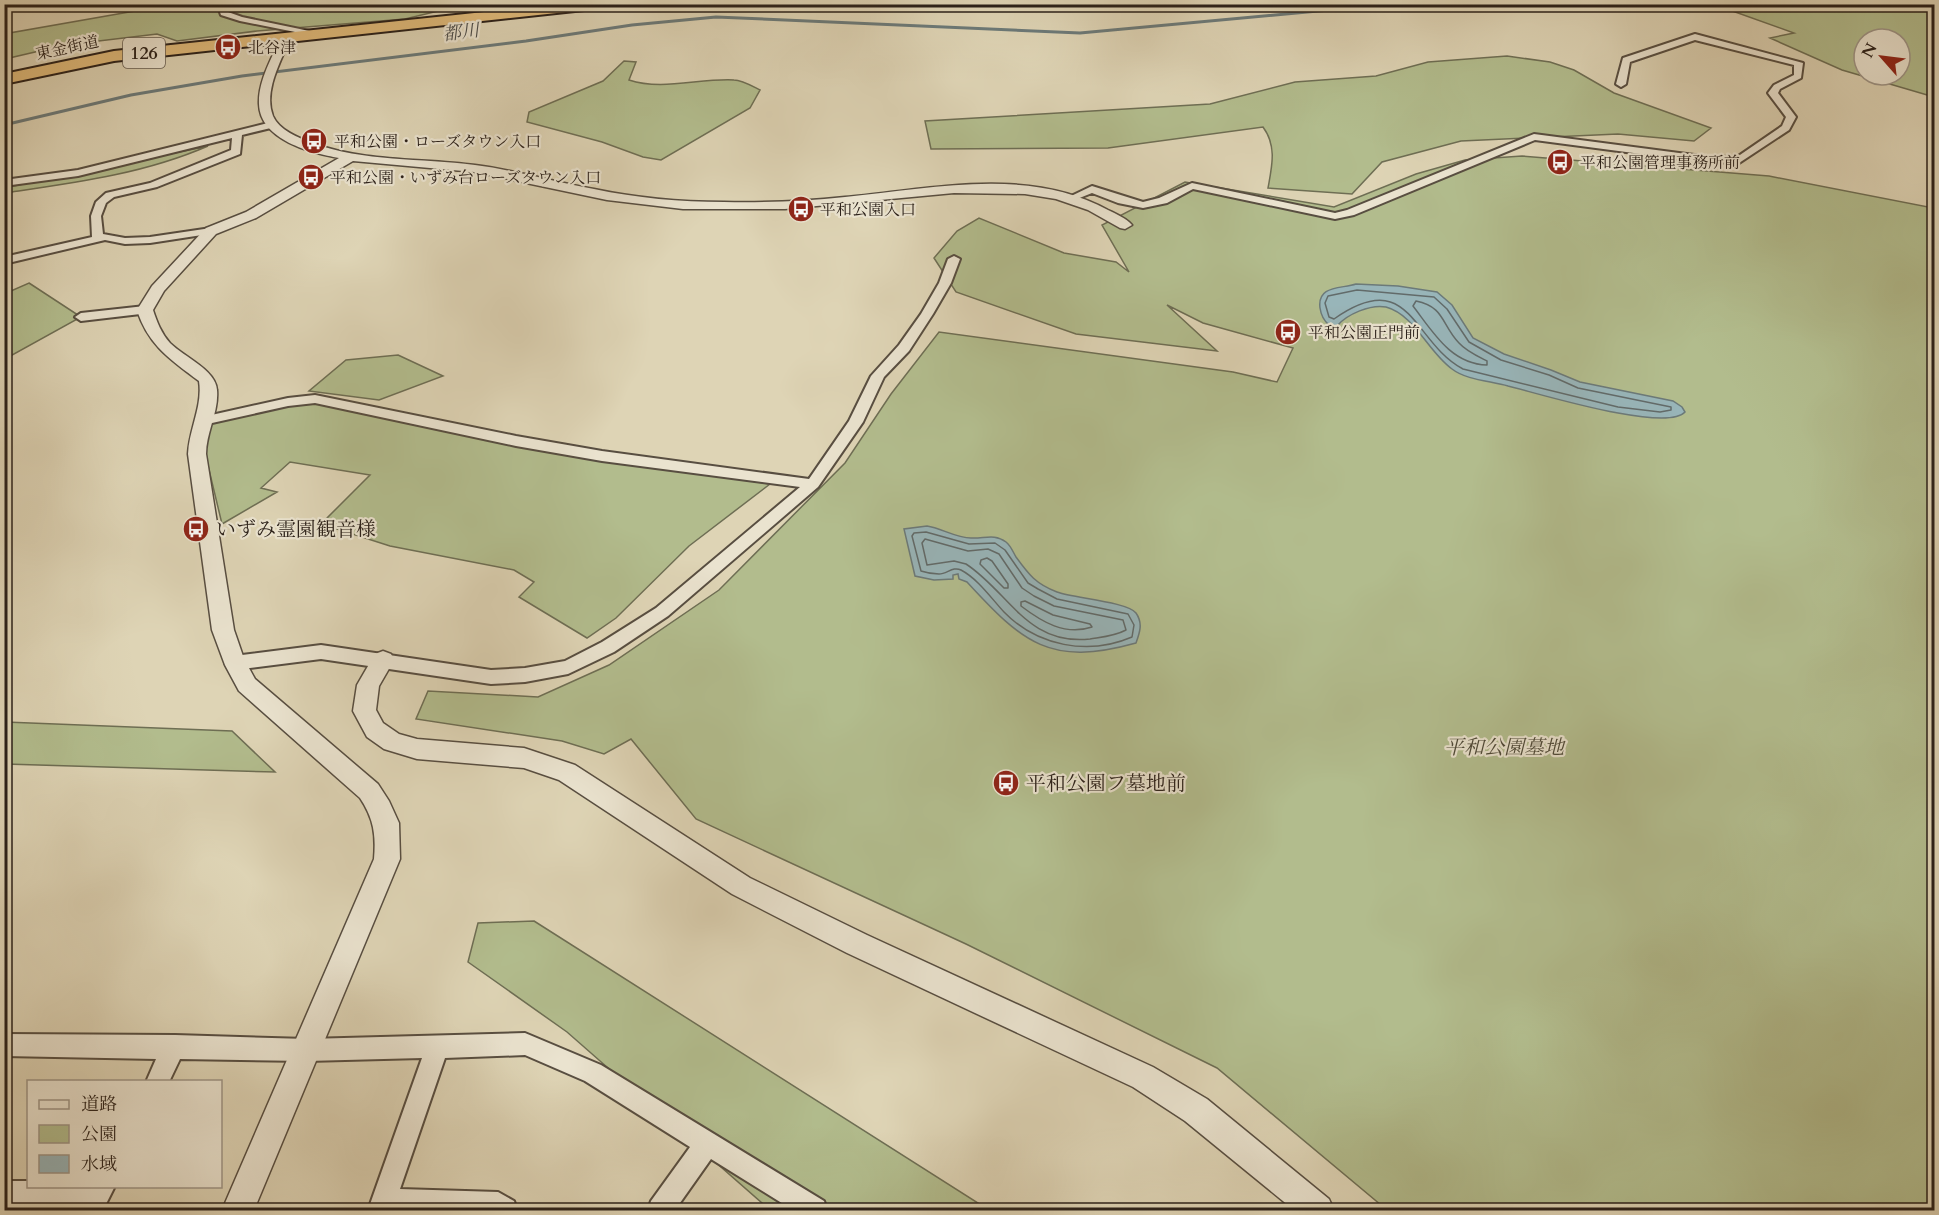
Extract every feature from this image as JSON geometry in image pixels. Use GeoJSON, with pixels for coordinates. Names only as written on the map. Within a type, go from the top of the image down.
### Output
{"type":"FeatureCollection","features":[{"type":"Feature","properties":{"kind":"highway","name":"東金街道"},"geometry":{"type":"LineString","coordinates":[[4,79],[114,56],[603,4]]}},
{"type":"Feature","properties":{"kind":"street"},"geometry":{"type":"LineString","coordinates":[[221,4],[224,12],[240,19],[320,34]]}},
{"type":"Feature","properties":{"kind":"street"},"geometry":{"type":"LineString","coordinates":[[286,37],[264,100],[267,116],[272,125],[306,145],[352,156],[473,168],[519,176],[582,192],[682,205],[737,207],[806,205],[967,187],[1007,188],[1072,198],[1125,225]]}},
{"type":"Feature","properties":{"kind":"street"},"geometry":{"type":"LineString","coordinates":[[1072,198],[1092,189],[1144,207],[1163,202],[1192,186],[1335,216],[1350,213],[1534,137],[1691,158],[1739,160],[1768,138],[1786,128],[1791,117],[1773,93],[1777,87],[1798,76],[1799,63],[1695,37],[1626,60],[1621,84]]}},
{"type":"Feature","properties":{"kind":"street"},"geometry":{"type":"LineString","coordinates":[[4,183],[78,172],[272,125]]}},
{"type":"Feature","properties":{"kind":"street"},"geometry":{"type":"LineString","coordinates":[[98,238],[96,216],[101,202],[110,195],[153,185],[236,152],[237,135]]}},
{"type":"Feature","properties":{"kind":"street"},"geometry":{"type":"LineString","coordinates":[[238,1210],[387,860],[389,833],[383,810],[369,791],[247,685],[234,663],[223,630],[196,441],[209,393],[206,379],[158,342],[149,328],[145,310],[157,289],[199,242],[212,231],[251,215],[352,156]]}},
{"type":"Feature","properties":{"kind":"street"},"geometry":{"type":"LineString","coordinates":[[4,261],[98,238],[150,240],[192,232],[212,231]]}},
{"type":"Feature","properties":{"kind":"street"},"geometry":{"type":"LineString","coordinates":[[234,663],[321,652],[491,677],[525,675],[568,667],[608,647],[662,612],[813,484],[856,422],[878,376],[904,348],[927,314],[945,283],[954,259]]}},
{"type":"Feature","properties":{"kind":"street"},"geometry":{"type":"LineString","coordinates":[[81,317],[145,310]]}},
{"type":"Feature","properties":{"kind":"street"},"geometry":{"type":"LineString","coordinates":[[203,421],[288,402],[315,399],[580,452],[813,484]]}},
{"type":"Feature","properties":{"kind":"street"},"geometry":{"type":"LineString","coordinates":[[383,660],[368,685],[364,711],[375,730],[392,742],[417,749],[524,758],[567,772],[741,886],[857,944],[1143,1077],[1196,1110],[1318,1210]]}},
{"type":"Feature","properties":{"kind":"street"},"geometry":{"type":"LineString","coordinates":[[4,1046],[175,1046],[308,1050],[525,1044],[592,1073],[814,1210]]}},
{"type":"Feature","properties":{"kind":"street"},"geometry":{"type":"LineString","coordinates":[[158,1080],[175,1046]]}},
{"type":"Feature","properties":{"kind":"street"},"geometry":{"type":"LineString","coordinates":[[438,1046],[382,1206],[498,1204],[505,1210]]}},
{"type":"Feature","properties":{"kind":"street"},"geometry":{"type":"LineString","coordinates":[[660,1210],[707,1144]]}},
{"type":"Feature","properties":{"kind":"street"},"geometry":{"type":"LineString","coordinates":[[4,1193],[97,1197]]}},
{"type":"Feature","properties":{"kind":"green space"},"geometry":{"type":"Polygon","coordinates":[[[1730,4],[1934,5],[1934,97],[1900,87],[1912,87],[1912,27],[1852,27],[1852,73],[1770,38],[1794,33],[1724,8],[1730,4]]]}},
{"type":"Feature","properties":{"kind":"green space"},"geometry":{"type":"Polygon","coordinates":[[[169,5],[463,5],[405,19],[257,31],[177,41],[157,34],[65,45],[5,59],[4,34],[169,5]]]}},
{"type":"Feature","properties":{"kind":"green space"},"geometry":{"type":"Polygon","coordinates":[[[1507,56],[1550,62],[1574,70],[1614,93],[1711,128],[1694,141],[1618,134],[1461,141],[1382,162],[1352,194],[1268,188],[1272,149],[1263,127],[1108,148],[931,149],[925,121],[1210,104],[1295,82],[1376,76],[1428,62],[1507,56]]]}},
{"type":"Feature","properties":{"kind":"green space"},"geometry":{"type":"Polygon","coordinates":[[[624,61],[636,62],[629,80],[642,83],[668,84],[734,80],[760,90],[750,108],[661,160],[643,157],[602,142],[527,122],[529,112],[603,81],[624,61]]]}},
{"type":"Feature","properties":{"kind":"green space"},"geometry":{"type":"Polygon","coordinates":[[[208,146],[134,171],[5,193],[4,188],[208,146]]]}},
{"type":"Feature","properties":{"kind":"green space","name":"平和公園墓地"},"geometry":{"type":"Polygon","coordinates":[[[1522,156],[1769,176],[1934,207],[1934,1210],[1387,1210],[1217,1068],[966,944],[696,819],[631,739],[604,754],[562,741],[416,719],[428,691],[538,697],[609,665],[719,590],[845,463],[891,394],[939,332],[1233,372],[1277,382],[1293,348],[1203,323],[1167,305],[1217,351],[1076,334],[956,292],[934,258],[957,231],[979,218],[1064,253],[1116,262],[1129,272],[1102,225],[1185,182],[1334,207],[1416,174],[1465,160],[1522,156]]]}},
{"type":"Feature","properties":{"kind":"green space"},"geometry":{"type":"Polygon","coordinates":[[[29,283],[81,317],[5,359],[4,294],[29,283]]]}},
{"type":"Feature","properties":{"kind":"green space"},"geometry":{"type":"Polygon","coordinates":[[[398,355],[443,376],[379,400],[309,391],[346,360],[398,355]]]}},
{"type":"Feature","properties":{"kind":"green space"},"geometry":{"type":"Polygon","coordinates":[[[315,403],[370,415],[441,426],[506,444],[770,484],[689,546],[616,618],[587,638],[519,597],[534,582],[514,570],[390,546],[321,524],[370,475],[290,462],[261,488],[277,492],[222,524],[205,453],[208,423],[274,407],[315,403]]]}},
{"type":"Feature","properties":{"kind":"green space"},"geometry":{"type":"Polygon","coordinates":[[[5,722],[232,731],[275,772],[5,764],[5,722]]]}},
{"type":"Feature","properties":{"kind":"green space"},"geometry":{"type":"Polygon","coordinates":[[[534,921],[989,1210],[770,1210],[567,1032],[468,962],[478,923],[534,921]]]}},
{"type":"Feature","properties":{"kind":"water"},"geometry":{"type":"Polygon","coordinates":[[[1356,284],[1398,286],[1437,292],[1452,305],[1473,338],[1504,354],[1580,382],[1673,401],[1685,412],[1673,417],[1653,418],[1628,415],[1464,376],[1443,362],[1405,318],[1386,307],[1373,307],[1360,311],[1337,326],[1329,325],[1320,311],[1322,295],[1331,289],[1356,284]]]}},
{"type":"Feature","properties":{"kind":"water"},"geometry":{"type":"Polygon","coordinates":[[[927,526],[965,538],[1002,539],[1009,545],[1029,574],[1044,586],[1057,592],[1131,609],[1136,613],[1140,624],[1136,643],[1106,650],[1081,652],[1060,650],[1040,644],[1005,621],[967,582],[959,579],[958,574],[953,575],[953,579],[934,580],[915,576],[904,529],[927,526]]]}},
{"type":"Feature","properties":{"kind":"waterway","name":"都川"},"geometry":{"type":"LineString","coordinates":[[4,125],[131,95],[242,76],[526,41],[632,25],[716,17],[1080,33],[1393,4]]}},
{"type":"Feature","properties":{"kind":"place","name":"北谷津"},"geometry":{"type":"Point","coordinates":[228,47]}},
{"type":"Feature","properties":{"kind":"place","name":"平和公園・ローズタウン入口"},"geometry":{"type":"Point","coordinates":[314,141]}},
{"type":"Feature","properties":{"kind":"place","name":"平和公園管理事務所前"},"geometry":{"type":"Point","coordinates":[1560,162]}},
{"type":"Feature","properties":{"kind":"place","name":"平和公園・いずみ台ローズタウン入口"},"geometry":{"type":"Point","coordinates":[311,177]}},
{"type":"Feature","properties":{"kind":"place","name":"平和公園入口"},"geometry":{"type":"Point","coordinates":[801,209]}},
{"type":"Feature","properties":{"kind":"place","name":"平和公園正門前"},"geometry":{"type":"Point","coordinates":[1288,332]}},
{"type":"Feature","properties":{"kind":"place","name":"いずみ霊園観音様"},"geometry":{"type":"Point","coordinates":[196,529]}},
{"type":"Feature","properties":{"kind":"place","name":"平和公園フ墓地前"},"geometry":{"type":"Point","coordinates":[1006,783]}}]}
